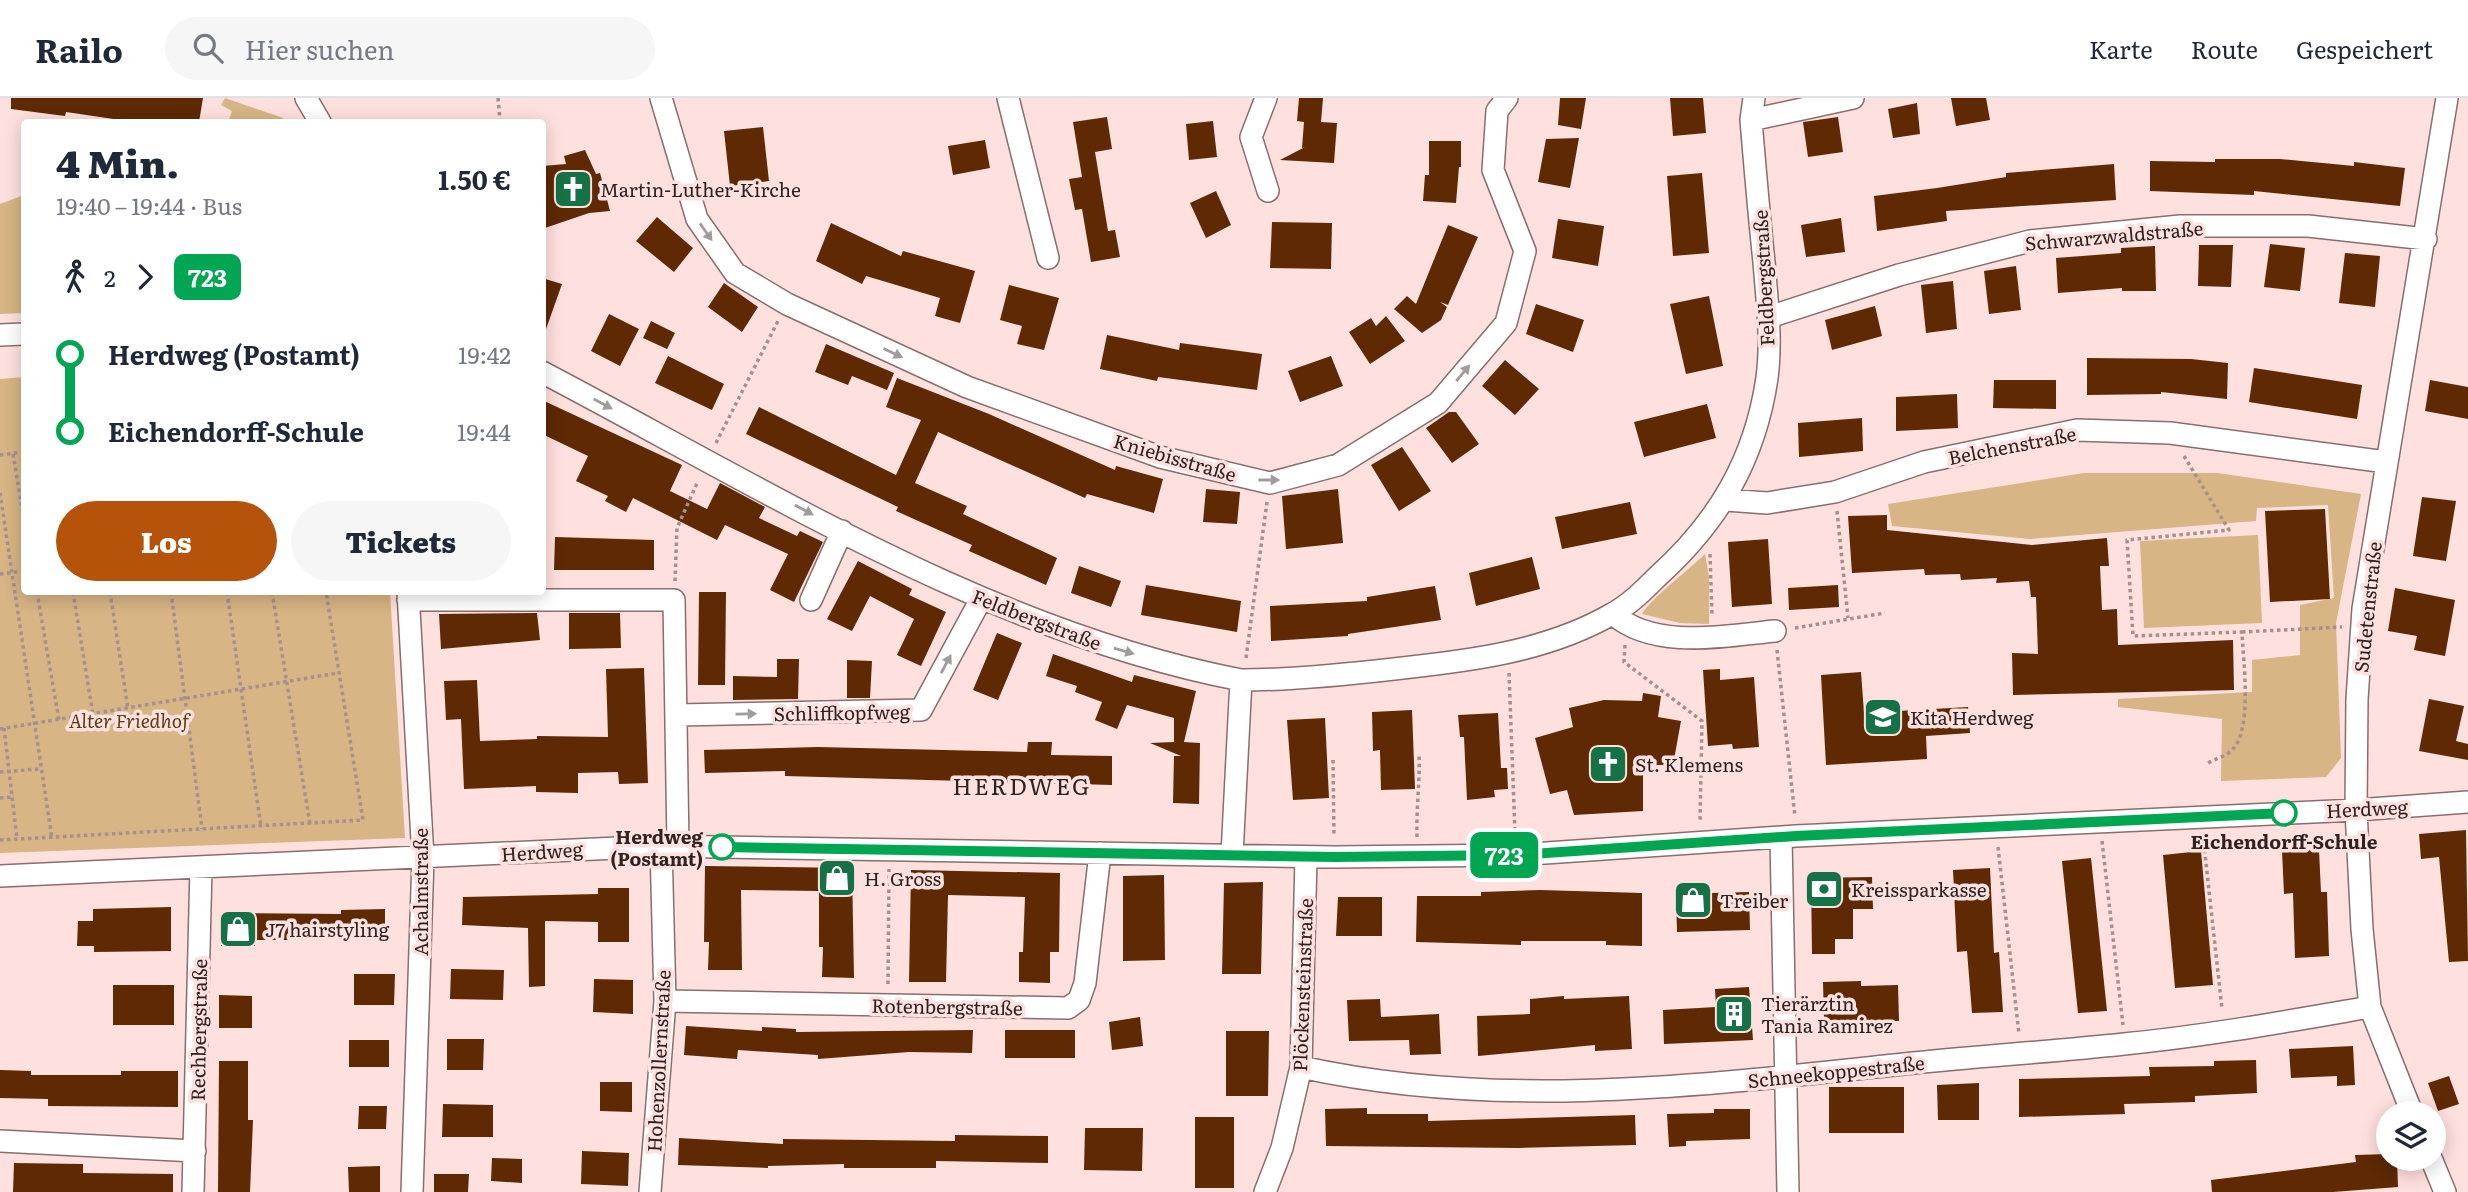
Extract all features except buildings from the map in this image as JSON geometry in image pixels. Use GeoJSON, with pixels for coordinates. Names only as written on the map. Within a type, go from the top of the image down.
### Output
{"type":"FeatureCollection","features":[{"type":"Feature","properties":{"kind":"street"},"geometry":{"type":"LineString","coordinates":[[306,98],[318,119]]}},
{"type":"Feature","properties":{"kind":"street"},"geometry":{"type":"LineString","coordinates":[[647,98],[669,98]]}},
{"type":"Feature","properties":{"kind":"street","name":"Kniebisstraße"},"geometry":{"type":"LineString","coordinates":[[661,98],[697,219],[735,273],[787,304],[980,392],[1160,457],[1270,483],[1338,465],[1438,403],[1506,323],[1525,251],[1493,170],[1497,111],[1507,98]]}},
{"type":"Feature","properties":{"kind":"street"},"geometry":{"type":"LineString","coordinates":[[1008,98],[1048,258]]}},
{"type":"Feature","properties":{"kind":"street"},"geometry":{"type":"LineString","coordinates":[[1266,98],[1251,137],[1268,191]]}},
{"type":"Feature","properties":{"kind":"street","name":"Feldbergstraße"},"geometry":{"type":"LineString","coordinates":[[546,374],[842,531],[981,598],[1102,645],[1195,671],[1241,680],[1297,680],[1461,662],[1507,653],[1619,620],[1710,524],[1726,500],[1751,442],[1767,378],[1769,317],[1751,120],[1754,98]]}},
{"type":"Feature","properties":{"kind":"street"},"geometry":{"type":"LineString","coordinates":[[1751,120],[1853,98]]}},
{"type":"Feature","properties":{"kind":"street","name":"Sudetenstraße"},"geometry":{"type":"LineString","coordinates":[[2407,1101],[2370,1007],[2362,929],[2356,810],[2361,627],[2447,98]]}},
{"type":"Feature","properties":{"kind":"street","name":"Schwarzwaldstraße"},"geometry":{"type":"LineString","coordinates":[[1769,317],[1899,275],[2030,241],[2180,226],[2308,226],[2426,239]]}},
{"type":"Feature","properties":{"kind":"street"},"geometry":{"type":"LineString","coordinates":[[0,335],[21,334]]}},
{"type":"Feature","properties":{"kind":"street","name":"Belchenstraße"},"geometry":{"type":"LineString","coordinates":[[1726,500],[1768,503],[1835,492],[1924,462],[2077,430],[2170,433],[2386,463]]}},
{"type":"Feature","properties":{"kind":"street"},"geometry":{"type":"LineString","coordinates":[[811,600],[842,531]]}},
{"type":"Feature","properties":{"kind":"street"},"geometry":{"type":"LineString","coordinates":[[408,596],[674,600],[678,715],[670,846]]}},
{"type":"Feature","properties":{"kind":"street","name":"Achalmstraße"},"geometry":{"type":"LineString","coordinates":[[408,596],[423,858],[412,1192]]}},
{"type":"Feature","properties":{"kind":"street","name":"Schliffkopfweg"},"geometry":{"type":"LineString","coordinates":[[678,715],[921,710],[981,598]]}},
{"type":"Feature","properties":{"kind":"street"},"geometry":{"type":"LineString","coordinates":[[1619,620],[1650,632],[1713,637],[1775,631]]}},
{"type":"Feature","properties":{"kind":"street"},"geometry":{"type":"LineString","coordinates":[[1232,855],[1241,680]]}},
{"type":"Feature","properties":{"kind":"street","name":"Herdweg"},"geometry":{"type":"LineString","coordinates":[[0,876],[670,846],[1335,857],[1516,855],[1789,837],[2356,810],[2468,802]]}},
{"type":"Feature","properties":{"kind":"street"},"geometry":{"type":"LineString","coordinates":[[1788,1192],[1786,1078],[1789,837]]}},
{"type":"Feature","properties":{"kind":"street","name":"Hohenzollernstraße"},"geometry":{"type":"LineString","coordinates":[[650,1192],[665,1001],[670,846]]}},
{"type":"Feature","properties":{"kind":"street","name":"Rotenbergstraße"},"geometry":{"type":"LineString","coordinates":[[665,1001],[1068,1008],[1079,1000],[1085,984],[1100,853]]}},
{"type":"Feature","properties":{"kind":"street","name":"Plöckensteinstraße"},"geometry":{"type":"LineString","coordinates":[[1265,1192],[1282,1148],[1301,1067],[1306,856]]}},
{"type":"Feature","properties":{"kind":"street","name":"Rechbergstraße"},"geometry":{"type":"LineString","coordinates":[[193,1192],[201,867]]}},
{"type":"Feature","properties":{"kind":"street","name":"Schneekoppestraße"},"geometry":{"type":"LineString","coordinates":[[1301,1067],[1359,1080],[1550,1093],[1786,1078],[2021,1052],[2125,1044],[2224,1032],[2370,1007]]}},
{"type":"Feature","properties":{"kind":"street"},"geometry":{"type":"LineString","coordinates":[[0,1140],[195,1151]]}},
{"type":"Feature","properties":{"kind":"street"},"geometry":{"type":"LineString","coordinates":[[2436,1171],[2445,1192]]}},
{"type":"Feature","properties":{"kind":"path"},"geometry":{"type":"LineString","coordinates":[[498,98],[500,119]]}},
{"type":"Feature","properties":{"kind":"path"},"geometry":{"type":"LineString","coordinates":[[674,600],[677,528],[708,459],[787,304]]}},
{"type":"Feature","properties":{"kind":"path"},"geometry":{"type":"LineString","coordinates":[[2170,433],[2229,530],[2127,540],[2133,636],[2361,627]]}},
{"type":"Feature","properties":{"kind":"path"},"geometry":{"type":"LineString","coordinates":[[0,456],[21,453]]}},
{"type":"Feature","properties":{"kind":"path"},"geometry":{"type":"LineString","coordinates":[[13,454],[21,502]]}},
{"type":"Feature","properties":{"kind":"path"},"geometry":{"type":"LineString","coordinates":[[1241,680],[1270,483]]}},
{"type":"Feature","properties":{"kind":"path"},"geometry":{"type":"LineString","coordinates":[[1835,492],[1848,619]]}},
{"type":"Feature","properties":{"kind":"path"},"geometry":{"type":"LineString","coordinates":[[0,495],[39,769],[52,839]]}},
{"type":"Feature","properties":{"kind":"path"},"geometry":{"type":"LineString","coordinates":[[1710,524],[1713,637]]}},
{"type":"Feature","properties":{"kind":"path"},"geometry":{"type":"LineString","coordinates":[[0,575],[21,572]]}},
{"type":"Feature","properties":{"kind":"path"},"geometry":{"type":"LineString","coordinates":[[38,595],[59,721]]}},
{"type":"Feature","properties":{"kind":"path"},"geometry":{"type":"LineString","coordinates":[[73,595],[93,715]]}},
{"type":"Feature","properties":{"kind":"path"},"geometry":{"type":"LineString","coordinates":[[110,595],[128,709]]}},
{"type":"Feature","properties":{"kind":"path"},"geometry":{"type":"LineString","coordinates":[[172,595],[202,830]]}},
{"type":"Feature","properties":{"kind":"path"},"geometry":{"type":"LineString","coordinates":[[227,595],[261,827]]}},
{"type":"Feature","properties":{"kind":"path"},"geometry":{"type":"LineString","coordinates":[[272,595],[310,824]]}},
{"type":"Feature","properties":{"kind":"path"},"geometry":{"type":"LineString","coordinates":[[0,840],[363,820],[326,595]]}},
{"type":"Feature","properties":{"kind":"path"},"geometry":{"type":"LineString","coordinates":[[1789,837],[1775,631],[1885,613]]}},
{"type":"Feature","properties":{"kind":"path"},"geometry":{"type":"LineString","coordinates":[[1619,620],[1624,662],[1702,721],[1700,844]]}},
{"type":"Feature","properties":{"kind":"path"},"geometry":{"type":"LineString","coordinates":[[2208,763],[2232,751],[2240,739],[2245,718],[2242,632]]}},
{"type":"Feature","properties":{"kind":"path"},"geometry":{"type":"LineString","coordinates":[[1507,653],[1514,731],[1516,855]]}},
{"type":"Feature","properties":{"kind":"path"},"geometry":{"type":"LineString","coordinates":[[17,839],[2,729],[338,673]]}},
{"type":"Feature","properties":{"kind":"path"},"geometry":{"type":"LineString","coordinates":[[1417,857],[1419,756]]}},
{"type":"Feature","properties":{"kind":"path"},"geometry":{"type":"LineString","coordinates":[[1333,760],[1335,857]]}},
{"type":"Feature","properties":{"kind":"path"},"geometry":{"type":"LineString","coordinates":[[0,772],[39,769]]}},
{"type":"Feature","properties":{"kind":"path"},"geometry":{"type":"LineString","coordinates":[[0,798],[12,797]]}},
{"type":"Feature","properties":{"kind":"path"},"geometry":{"type":"LineString","coordinates":[[2201,817],[2224,1032]]}},
{"type":"Feature","properties":{"kind":"path"},"geometry":{"type":"LineString","coordinates":[[2100,822],[2125,1044]]}},
{"type":"Feature","properties":{"kind":"path"},"geometry":{"type":"LineString","coordinates":[[1996,827],[2021,1052]]}},
{"type":"Feature","properties":{"kind":"path"},"geometry":{"type":"LineString","coordinates":[[888,1005],[889,849]]}},
{"type":"Feature","properties":{"kind":"green space"},"geometry":{"type":"Polygon","coordinates":[[[225,98],[284,119],[229,119],[232,111],[221,105],[225,98]]]}},
{"type":"Feature","properties":{"kind":"green space"},"geometry":{"type":"Polygon","coordinates":[[[21,196],[21,313],[0,314],[0,204],[21,196]]]}},
{"type":"Feature","properties":{"kind":"green space","name":"Alter Friedhof"},"geometry":{"type":"Polygon","coordinates":[[[21,377],[21,595],[390,595],[405,838],[0,853],[0,379],[21,377]]]}},
{"type":"Feature","properties":{"kind":"green space"},"geometry":{"type":"Polygon","coordinates":[[[2084,473],[2217,473],[2361,494],[2336,623],[2341,758],[2326,777],[2221,781],[2222,719],[2118,707],[2118,699],[2252,692],[2252,660],[2300,655],[2300,605],[2334,598],[2328,505],[2257,508],[2256,521],[2030,539],[1892,526],[1888,504],[2084,473]]]}},
{"type":"Feature","properties":{"kind":"green space"},"geometry":{"type":"Polygon","coordinates":[[[2258,535],[2262,623],[2144,628],[2140,541],[2258,535]]]}},
{"type":"Feature","properties":{"kind":"green space"},"geometry":{"type":"Polygon","coordinates":[[[1705,554],[1709,577],[1709,624],[1680,623],[1642,614],[1661,592],[1705,554]]]}},
{"type":"Feature","properties":{"kind":"bus line","name":"723"},"geometry":{"type":"LineString","coordinates":[[722,847],[1335,857],[1516,855],[1796,836],[2284,813]]}},
{"type":"Feature","properties":{"kind":"place","name":"Martin-Luther-Kirche"},"geometry":{"type":"Point","coordinates":[573,189]}},
{"type":"Feature","properties":{"kind":"place","name":"Kita Herdweg"},"geometry":{"type":"Point","coordinates":[1883,717]}},
{"type":"Feature","properties":{"kind":"place","name":"St. Klemens"},"geometry":{"type":"Point","coordinates":[1608,764]}},
{"type":"Feature","properties":{"kind":"place","name":"Eichendorff-Schule"},"geometry":{"type":"Point","coordinates":[2284,813]}},
{"type":"Feature","properties":{"kind":"place","name":"Herdweg (Postamt)"},"geometry":{"type":"Point","coordinates":[722,847]}},
{"type":"Feature","properties":{"kind":"place","name":"H. Gross"},"geometry":{"type":"Point","coordinates":[837,878]}},
{"type":"Feature","properties":{"kind":"place","name":"Kreissparkasse"},"geometry":{"type":"Point","coordinates":[1824,889]}},
{"type":"Feature","properties":{"kind":"place","name":"Treiber"},"geometry":{"type":"Point","coordinates":[1693,900]}},
{"type":"Feature","properties":{"kind":"place","name":"J7 hairstyling"},"geometry":{"type":"Point","coordinates":[238,929]}},
{"type":"Feature","properties":{"kind":"place","name":"Tierärztin Tania Ramirez"},"geometry":{"type":"Point","coordinates":[1734,1014]}},
{"type":"Feature","properties":{"kind":"district","name":"HERDWEG"},"geometry":{"type":"Point","coordinates":[1022,785]}}]}
